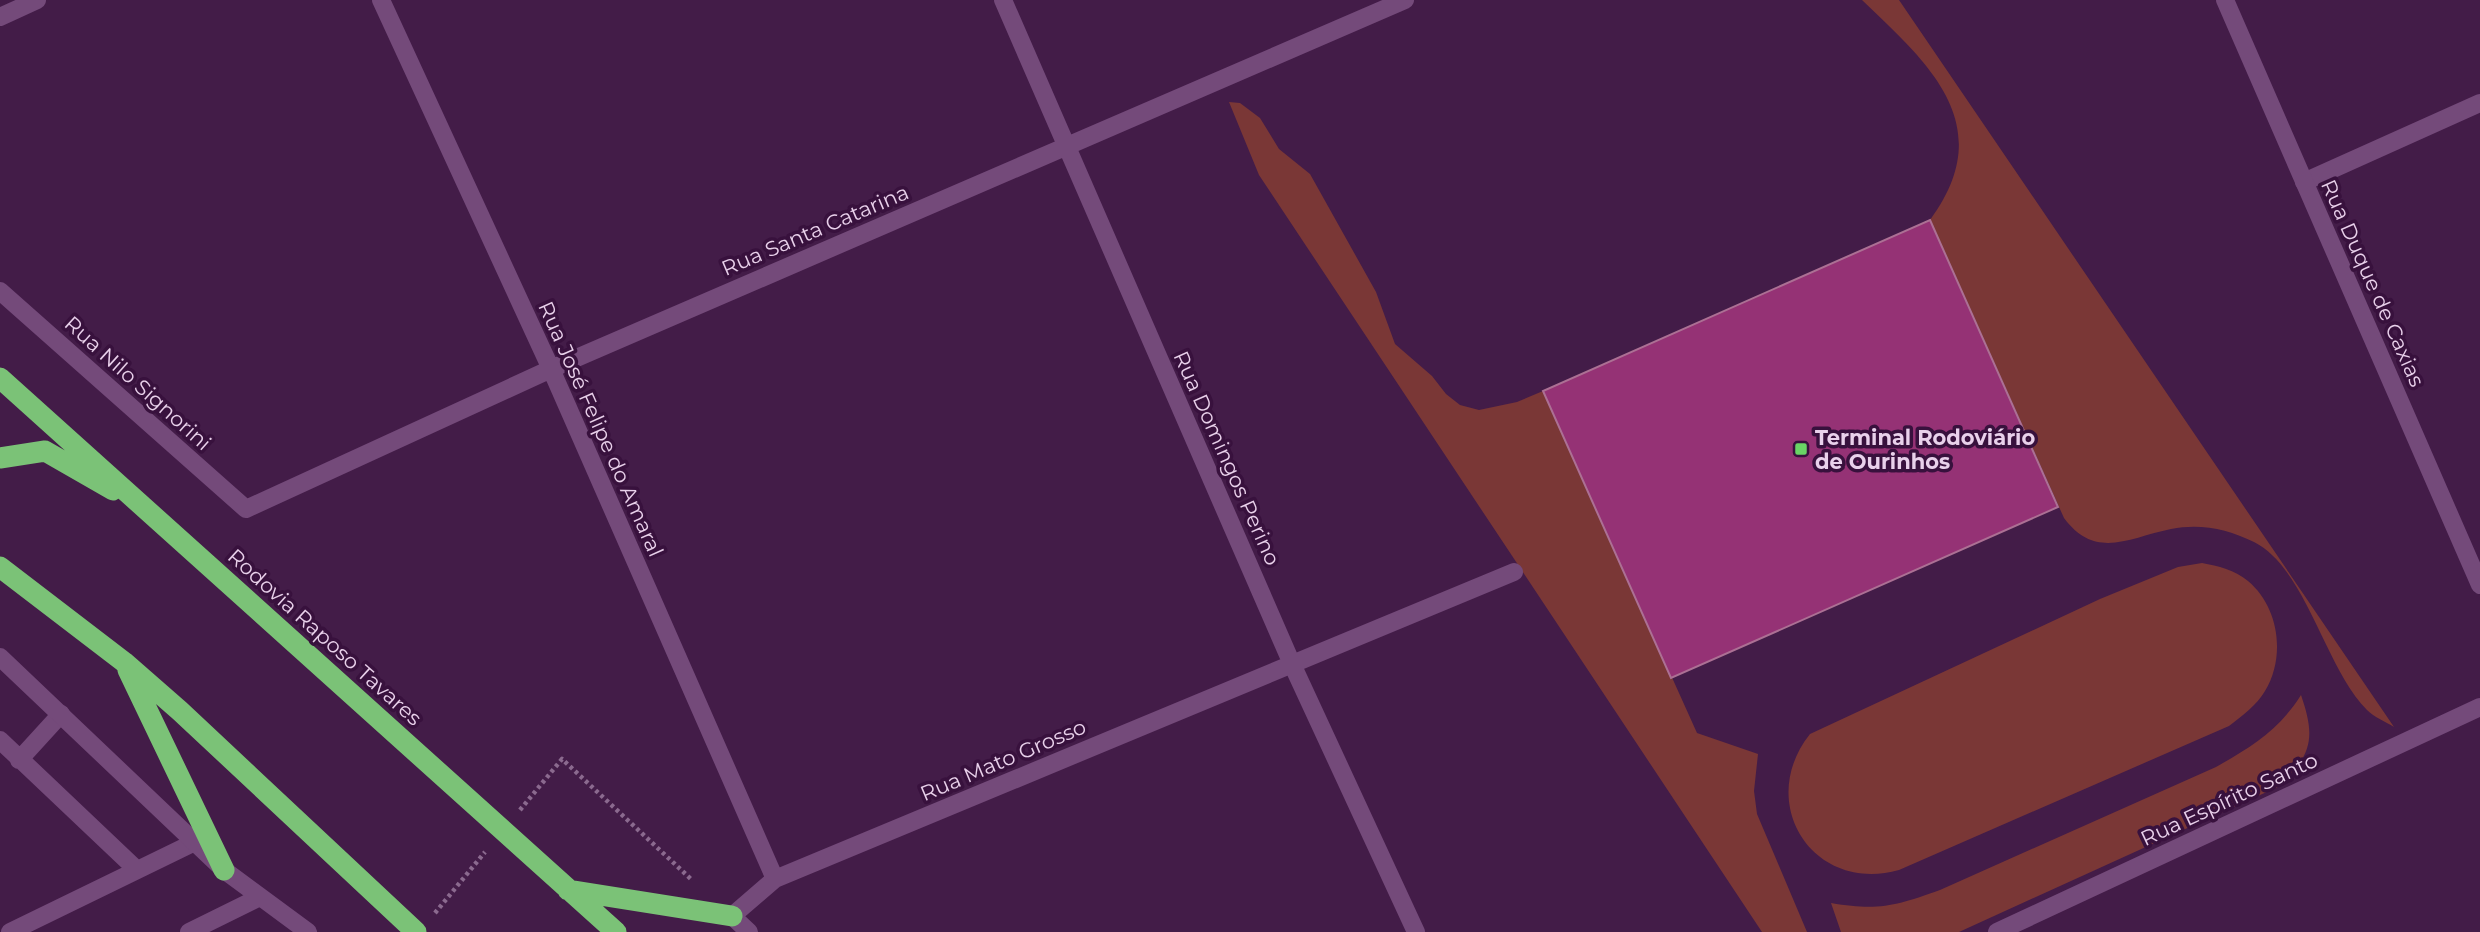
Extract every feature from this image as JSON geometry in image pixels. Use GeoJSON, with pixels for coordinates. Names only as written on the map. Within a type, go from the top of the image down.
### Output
{"type":"FeatureCollection","features":[{"type":"Feature","properties":{"kind":"highway","name":"Rodovia Raposo Tavares"},"geometry":{"type":"LineString","coordinates":[[0,378],[151,512],[565,890],[616,932]]}},
{"type":"Feature","properties":{"kind":"highway"},"geometry":{"type":"LineString","coordinates":[[0,458],[45,451],[151,512]]}},
{"type":"Feature","properties":{"kind":"highway"},"geometry":{"type":"LineString","coordinates":[[0,567],[124,662],[180,711],[416,932]]}},
{"type":"Feature","properties":{"kind":"highway"},"geometry":{"type":"LineString","coordinates":[[124,662],[224,870]]}},
{"type":"Feature","properties":{"kind":"highway"},"geometry":{"type":"LineString","coordinates":[[565,890],[732,916]]}},
{"type":"Feature","properties":{"kind":"street"},"geometry":{"type":"LineString","coordinates":[[0,17],[37,0]]}},
{"type":"Feature","properties":{"kind":"street","name":"Rua José Felipe do Amaral"},"geometry":{"type":"LineString","coordinates":[[381,0],[551,369],[775,879]]}},
{"type":"Feature","properties":{"kind":"street","name":"Rua Domingos Perino"},"geometry":{"type":"LineString","coordinates":[[1003,0],[1292,664],[1416,932]]}},
{"type":"Feature","properties":{"kind":"street","name":"Rua Santa Catarina"},"geometry":{"type":"LineString","coordinates":[[246,509],[551,369],[1405,0]]}},
{"type":"Feature","properties":{"kind":"street","name":"Rua Duque de Caxias"},"geometry":{"type":"LineString","coordinates":[[2225,0],[2480,584]]}},
{"type":"Feature","properties":{"kind":"street"},"geometry":{"type":"LineString","coordinates":[[2304,182],[2480,103]]}},
{"type":"Feature","properties":{"kind":"street","name":"Rua Nilo Signorini"},"geometry":{"type":"LineString","coordinates":[[0,291],[246,509]]}},
{"type":"Feature","properties":{"kind":"street","name":"Rua Mato Grosso"},"geometry":{"type":"LineString","coordinates":[[732,916],[775,879],[1514,572]]}},
{"type":"Feature","properties":{"kind":"street"},"geometry":{"type":"LineString","coordinates":[[0,657],[224,870],[308,932]]}},
{"type":"Feature","properties":{"kind":"street","name":"Rua Espírito Santo"},"geometry":{"type":"LineString","coordinates":[[1997,932],[2480,707]]}},
{"type":"Feature","properties":{"kind":"street"},"geometry":{"type":"LineString","coordinates":[[19,760],[61,714]]}},
{"type":"Feature","properties":{"kind":"street"},"geometry":{"type":"LineString","coordinates":[[0,740],[136,869]]}},
{"type":"Feature","properties":{"kind":"street"},"geometry":{"type":"LineString","coordinates":[[10,932],[195,842]]}},
{"type":"Feature","properties":{"kind":"street"},"geometry":{"type":"LineString","coordinates":[[189,932],[260,897]]}},
{"type":"Feature","properties":{"kind":"street"},"geometry":{"type":"LineString","coordinates":[[732,916],[749,932]]}},
{"type":"Feature","properties":{"kind":"path"},"geometry":{"type":"LineString","coordinates":[[562,760],[732,916]]}},
{"type":"Feature","properties":{"kind":"shaded area"},"geometry":{"type":"Polygon","coordinates":[[[1862,0],[1899,0],[2394,727],[2370,713],[2352,692],[2288,573],[2272,555],[2254,542],[2224,531],[2193,527],[2171,529],[2114,543],[2101,542],[2088,539],[2064,518],[1930,220],[1950,186],[1958,155],[1957,126],[1947,98],[1911,48],[1862,0]]]}},
{"type":"Feature","properties":{"kind":"shaded area"},"geometry":{"type":"Polygon","coordinates":[[[1229,102],[1240,103],[1260,118],[1279,149],[1310,174],[1376,292],[1395,344],[1432,376],[1446,394],[1460,405],[1479,410],[1517,402],[1543,391],[1697,733],[1758,754],[1754,791],[1757,814],[1807,932],[1762,932],[1259,175],[1229,102]]]}},
{"type":"Feature","properties":{"kind":"shaded area"},"geometry":{"type":"Polygon","coordinates":[[[2202,563],[2232,571],[2248,581],[2267,604],[2276,633],[2276,663],[2265,691],[2254,706],[2229,726],[1899,870],[1868,874],[1841,869],[1819,856],[1802,837],[1791,814],[1789,788],[1795,761],[1810,734],[2100,599],[2178,567],[2202,563]]]}},
{"type":"Feature","properties":{"kind":"shaded area"},"geometry":{"type":"Polygon","coordinates":[[[2301,695],[2308,722],[2308,743],[2300,763],[2282,785],[1959,932],[1841,932],[1831,903],[1862,907],[1887,906],[1940,890],[2216,767],[2274,728],[2301,695]]]}},
{"type":"Feature","properties":{"kind":"building","name":"Terminal Rodoviário de Ourinhos"},"geometry":{"type":"Polygon","coordinates":[[[1930,220],[2058,507],[1671,678],[1543,391],[1930,220]]]}},
{"type":"Feature","properties":{"kind":"place","name":"Terminal Rodoviário de Ourinhos"},"geometry":{"type":"Point","coordinates":[1801,449]}}]}
